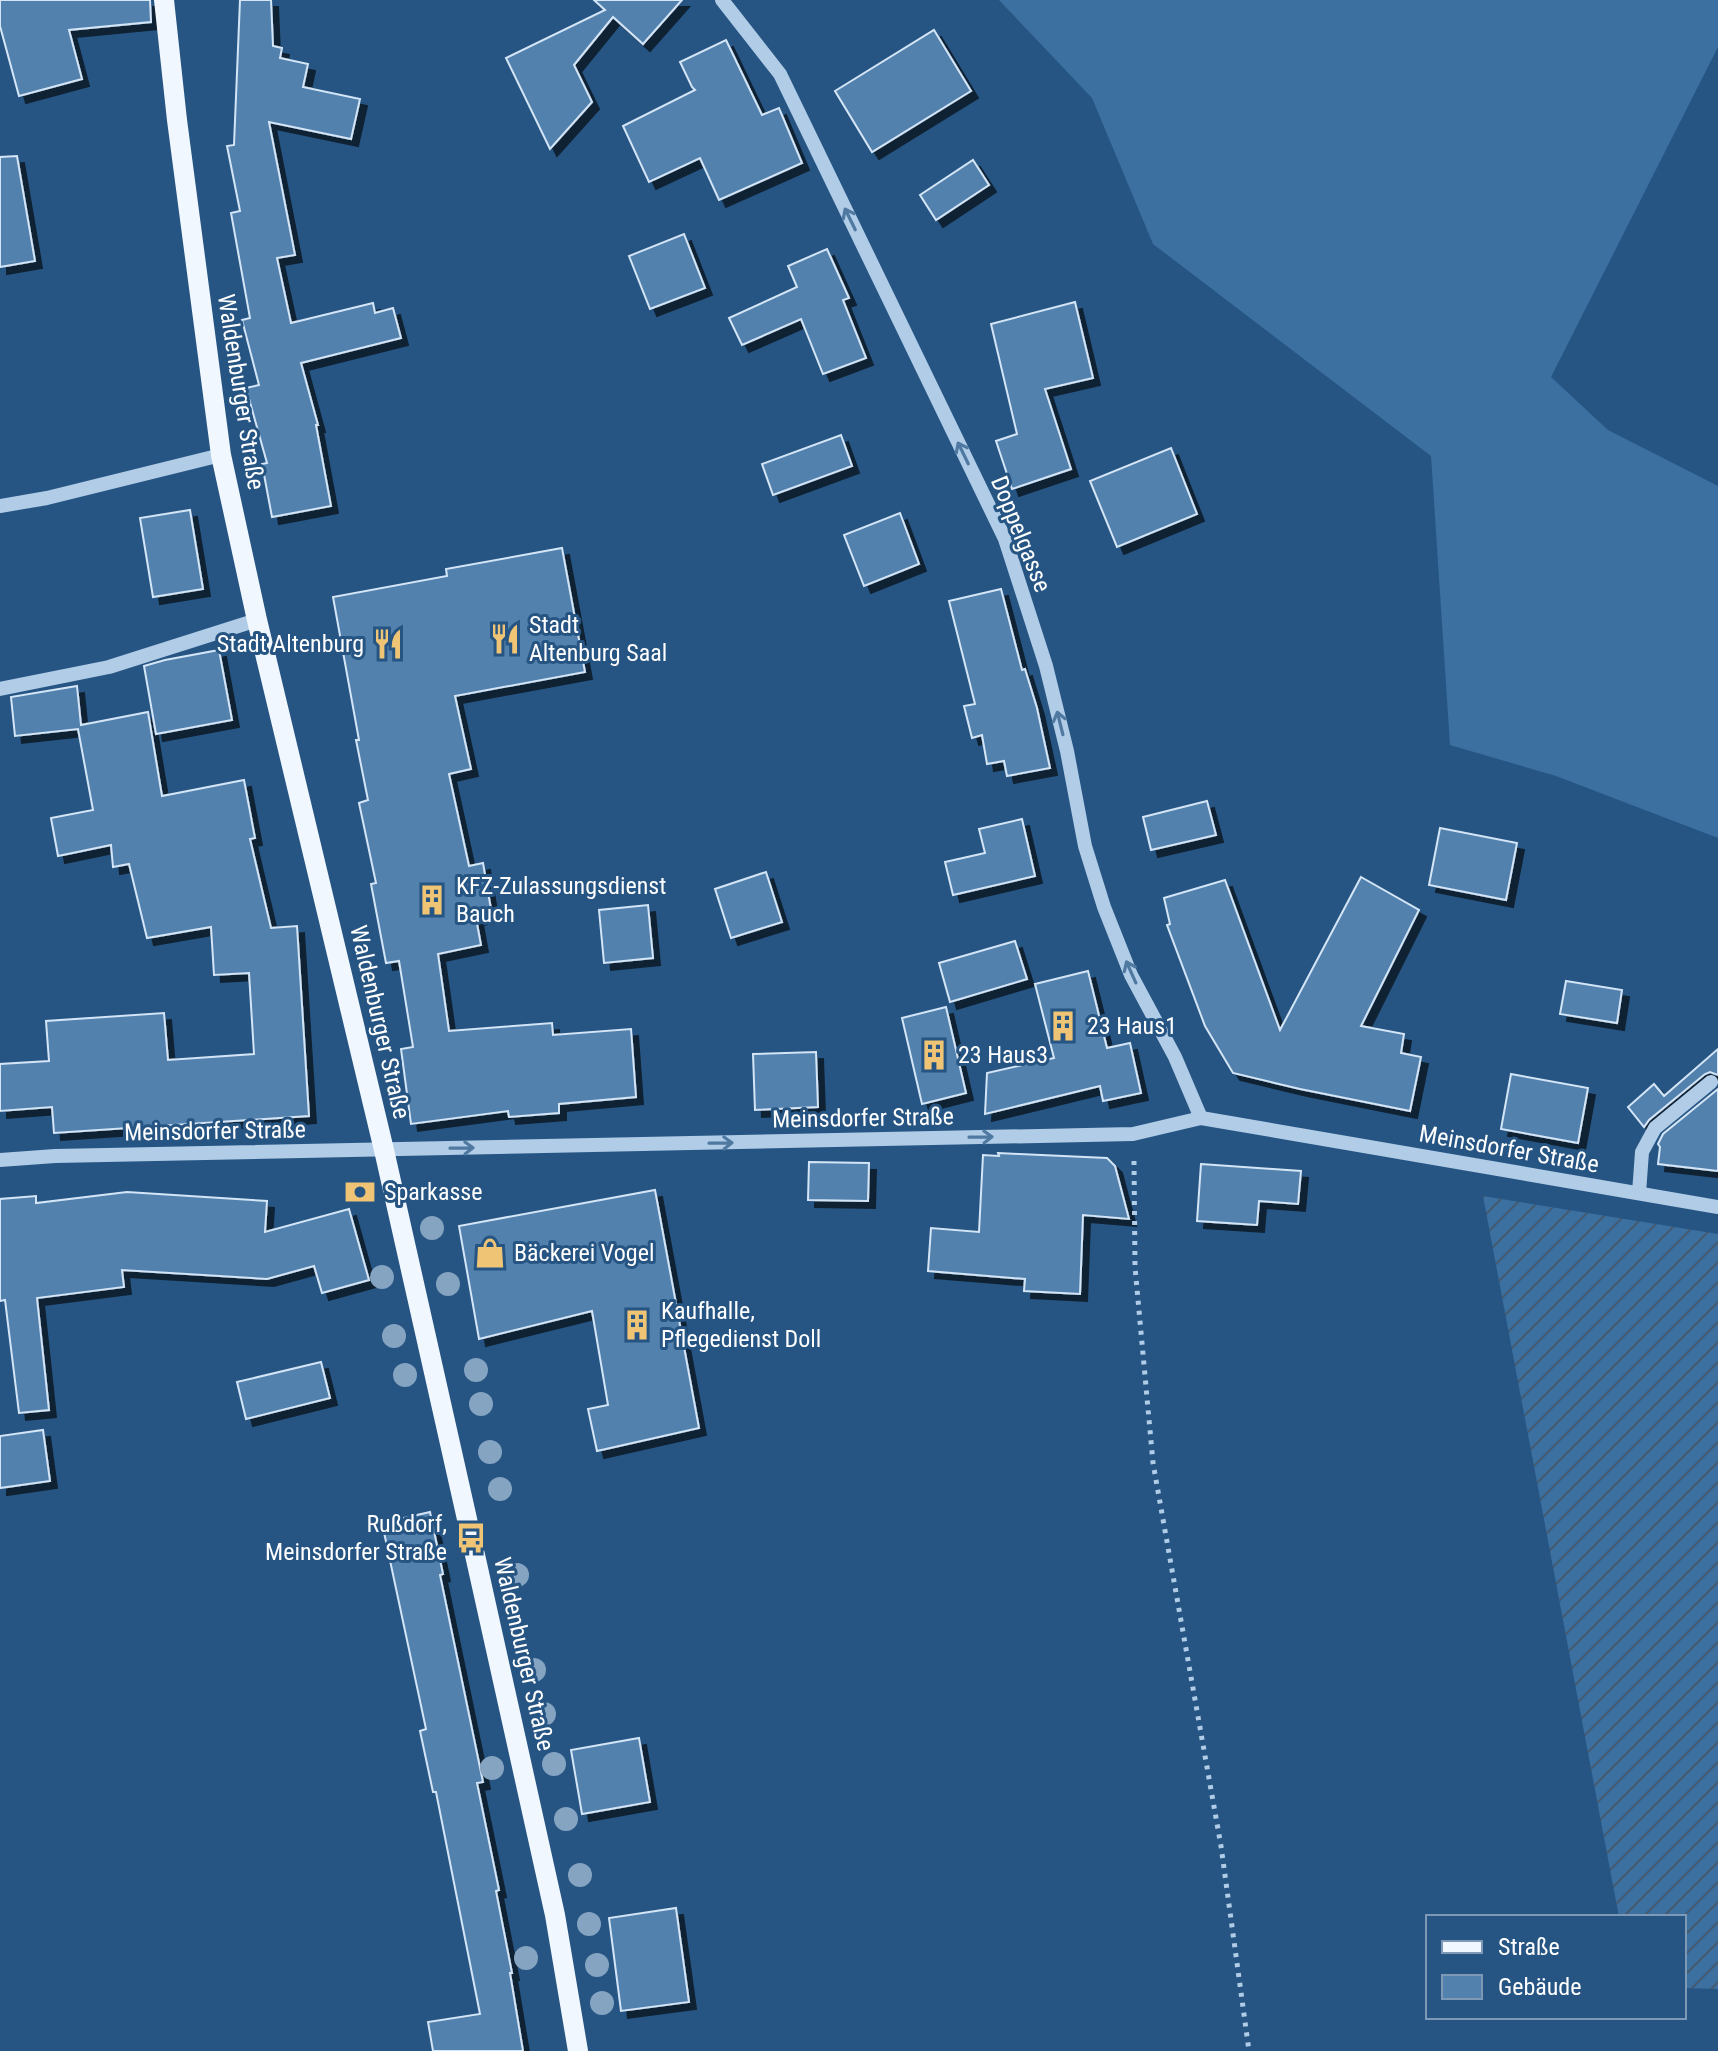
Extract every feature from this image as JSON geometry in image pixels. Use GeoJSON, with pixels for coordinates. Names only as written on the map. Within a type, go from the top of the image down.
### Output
{"type":"FeatureCollection","features":[{"type":"Feature","properties":{"kind":"main road","name":"Waldenburger Straße"},"geometry":{"type":"LineString","coordinates":[[164,0],[221,455],[257,620],[384,1150],[555,1915],[578,2051]]}},
{"type":"Feature","properties":{"kind":"street","name":"Doppelgasse"},"geometry":{"type":"LineString","coordinates":[[722,0],[780,74],[1005,539],[1046,666],[1067,751],[1085,846],[1104,907],[1131,975],[1175,1057],[1201,1118]]}},
{"type":"Feature","properties":{"kind":"street"},"geometry":{"type":"LineString","coordinates":[[0,506],[47,498],[221,455]]}},
{"type":"Feature","properties":{"kind":"street"},"geometry":{"type":"LineString","coordinates":[[0,689],[109,667],[257,620]]}},
{"type":"Feature","properties":{"kind":"street"},"geometry":{"type":"LineString","coordinates":[[1639,1193],[1642,1152],[1655,1128],[1711,1082]]}},
{"type":"Feature","properties":{"kind":"street","name":"Meinsdorfer Straße"},"geometry":{"type":"LineString","coordinates":[[0,1160],[55,1156],[1133,1134],[1201,1118],[1718,1207]]}},
{"type":"Feature","properties":{"kind":"path"},"geometry":{"type":"LineString","coordinates":[[1133,1134],[1135,1267],[1153,1463],[1221,1846],[1249,2051]]}},
{"type":"Feature","properties":{"kind":"shaded area"},"geometry":{"type":"Polygon","coordinates":[[[999,0],[1718,0],[1718,47],[1551,377],[1608,430],[1718,486],[1718,838],[1556,776],[1450,745],[1431,456],[1153,244],[1092,98],[999,0]]]}},
{"type":"Feature","properties":{"kind":"shaded area"},"geometry":{"type":"Polygon","coordinates":[[[1483,1196],[1718,1234],[1718,1989],[1686,1988],[1686,1915],[1619,1915],[1483,1196]]]}},
{"type":"Feature","properties":{"kind":"building"},"geometry":{"type":"Polygon","coordinates":[[[0,0],[150,0],[151,22],[69,30],[82,79],[19,96],[0,26],[0,0]]]}},
{"type":"Feature","properties":{"kind":"building"},"geometry":{"type":"Polygon","coordinates":[[[240,0],[271,0],[273,46],[282,48],[280,58],[308,64],[303,87],[360,99],[351,139],[269,122],[295,255],[277,258],[291,323],[373,303],[375,313],[393,308],[401,338],[301,363],[318,425],[331,506],[272,517],[262,464],[267,463],[246,388],[259,385],[242,320],[250,318],[231,213],[240,211],[227,146],[234,145],[240,0]]]}},
{"type":"Feature","properties":{"kind":"building"},"geometry":{"type":"Polygon","coordinates":[[[594,0],[682,0],[643,44],[613,17],[574,65],[592,102],[550,149],[506,58],[605,10],[594,0]]]}},
{"type":"Feature","properties":{"kind":"building"},"geometry":{"type":"Polygon","coordinates":[[[934,30],[971,91],[872,152],[835,91],[934,30]]]}},
{"type":"Feature","properties":{"kind":"building"},"geometry":{"type":"Polygon","coordinates":[[[726,40],[762,115],[779,108],[802,163],[719,200],[700,158],[649,182],[623,126],[695,90],[680,62],[726,40]]]}},
{"type":"Feature","properties":{"kind":"building"},"geometry":{"type":"Polygon","coordinates":[[[17,156],[35,261],[0,267],[0,157],[17,156]]]}},
{"type":"Feature","properties":{"kind":"building"},"geometry":{"type":"Polygon","coordinates":[[[973,160],[989,185],[936,220],[920,195],[973,160]]]}},
{"type":"Feature","properties":{"kind":"building"},"geometry":{"type":"Polygon","coordinates":[[[684,234],[705,288],[650,309],[629,256],[684,234]]]}},
{"type":"Feature","properties":{"kind":"building"},"geometry":{"type":"Polygon","coordinates":[[[827,249],[849,298],[843,300],[866,358],[823,374],[801,319],[742,345],[729,318],[797,287],[788,266],[827,249]]]}},
{"type":"Feature","properties":{"kind":"building"},"geometry":{"type":"Polygon","coordinates":[[[1075,302],[1093,378],[1045,389],[1071,469],[1012,489],[996,441],[1017,434],[991,324],[1075,302]]]}},
{"type":"Feature","properties":{"kind":"building"},"geometry":{"type":"Polygon","coordinates":[[[841,435],[852,466],[773,495],[762,464],[841,435]]]}},
{"type":"Feature","properties":{"kind":"building"},"geometry":{"type":"Polygon","coordinates":[[[1171,448],[1197,514],[1117,547],[1090,481],[1171,448]]]}},
{"type":"Feature","properties":{"kind":"building"},"geometry":{"type":"Polygon","coordinates":[[[190,510],[203,589],[153,597],[140,518],[190,510]]]}},
{"type":"Feature","properties":{"kind":"building"},"geometry":{"type":"Polygon","coordinates":[[[900,513],[919,564],[864,586],[844,535],[900,513]]]}},
{"type":"Feature","properties":{"kind":"building"},"geometry":{"type":"Polygon","coordinates":[[[562,548],[585,672],[455,696],[471,769],[449,774],[469,866],[483,863],[492,915],[476,918],[481,945],[438,954],[449,1031],[552,1023],[553,1035],[631,1029],[636,1097],[559,1104],[559,1113],[509,1117],[508,1111],[411,1124],[401,1049],[413,1047],[399,961],[386,963],[371,884],[376,883],[359,803],[368,800],[333,597],[447,576],[446,569],[562,548]]]}},
{"type":"Feature","properties":{"kind":"building"},"geometry":{"type":"Polygon","coordinates":[[[1001,589],[1022,670],[1025,669],[1037,708],[1050,768],[1007,776],[1004,761],[987,764],[982,735],[972,738],[964,706],[975,704],[949,601],[1001,589]]]}},
{"type":"Feature","properties":{"kind":"building"},"geometry":{"type":"Polygon","coordinates":[[[219,650],[232,720],[156,734],[144,666],[219,650]]]}},
{"type":"Feature","properties":{"kind":"building"},"geometry":{"type":"Polygon","coordinates":[[[77,686],[81,725],[148,712],[162,796],[244,780],[255,838],[250,839],[271,928],[297,926],[309,1116],[54,1133],[52,1107],[0,1111],[0,1064],[49,1061],[46,1021],[164,1013],[168,1060],[254,1054],[249,973],[214,975],[211,927],[147,938],[129,864],[113,867],[111,845],[58,856],[51,818],[93,810],[78,729],[15,736],[11,697],[77,686]]]}},
{"type":"Feature","properties":{"kind":"building"},"geometry":{"type":"Polygon","coordinates":[[[1207,801],[1216,835],[1151,850],[1143,817],[1207,801]]]}},
{"type":"Feature","properties":{"kind":"building"},"geometry":{"type":"Polygon","coordinates":[[[1022,819],[1035,876],[953,895],[945,862],[985,853],[979,829],[1022,819]]]}},
{"type":"Feature","properties":{"kind":"building"},"geometry":{"type":"Polygon","coordinates":[[[1440,828],[1517,843],[1506,900],[1429,885],[1440,828]]]}},
{"type":"Feature","properties":{"kind":"building"},"geometry":{"type":"Polygon","coordinates":[[[766,872],[782,922],[731,938],[715,889],[766,872]]]}},
{"type":"Feature","properties":{"kind":"building"},"geometry":{"type":"Polygon","coordinates":[[[1361,877],[1419,910],[1361,1026],[1404,1034],[1401,1053],[1421,1057],[1410,1111],[1233,1073],[1205,1026],[1167,925],[1170,924],[1164,898],[1225,880],[1280,1030],[1361,877]]]}},
{"type":"Feature","properties":{"kind":"building"},"geometry":{"type":"Polygon","coordinates":[[[648,905],[653,958],[604,963],[599,910],[648,905]]]}},
{"type":"Feature","properties":{"kind":"building"},"geometry":{"type":"Polygon","coordinates":[[[1015,941],[1027,979],[950,1002],[939,963],[1015,941]]]}},
{"type":"Feature","properties":{"kind":"building"},"geometry":{"type":"Polygon","coordinates":[[[1088,971],[1107,1048],[1130,1043],[1141,1093],[1103,1101],[1100,1086],[985,1114],[987,1073],[1054,1058],[1035,984],[1088,971]]]}},
{"type":"Feature","properties":{"kind":"building"},"geometry":{"type":"Polygon","coordinates":[[[1566,981],[1622,990],[1617,1023],[1560,1014],[1566,981]]]}},
{"type":"Feature","properties":{"kind":"building","name":"23 Haus3"},"geometry":{"type":"Polygon","coordinates":[[[946,1007],[966,1093],[922,1104],[902,1018],[946,1007]]]}},
{"type":"Feature","properties":{"kind":"building"},"geometry":{"type":"Polygon","coordinates":[[[1718,1049],[1718,1075],[1705,1074],[1644,1127],[1628,1107],[1654,1084],[1664,1096],[1718,1049]]]}},
{"type":"Feature","properties":{"kind":"building"},"geometry":{"type":"Polygon","coordinates":[[[816,1052],[818,1107],[755,1110],[753,1054],[816,1052]]]}},
{"type":"Feature","properties":{"kind":"building"},"geometry":{"type":"Polygon","coordinates":[[[1511,1074],[1588,1088],[1578,1143],[1501,1129],[1511,1074]]]}},
{"type":"Feature","properties":{"kind":"building"},"geometry":{"type":"Polygon","coordinates":[[[1718,1089],[1718,1171],[1658,1164],[1658,1144],[1663,1134],[1718,1089]]]}},
{"type":"Feature","properties":{"kind":"building"},"geometry":{"type":"Polygon","coordinates":[[[998,1153],[1107,1158],[1115,1166],[1129,1219],[1083,1215],[1080,1294],[1024,1291],[1025,1279],[928,1271],[931,1228],[979,1232],[983,1155],[999,1156],[998,1153]]]}},
{"type":"Feature","properties":{"kind":"building"},"geometry":{"type":"Polygon","coordinates":[[[809,1162],[869,1163],[868,1201],[808,1200],[809,1162]]]}},
{"type":"Feature","properties":{"kind":"building"},"geometry":{"type":"Polygon","coordinates":[[[1201,1164],[1301,1171],[1298,1204],[1259,1201],[1257,1225],[1197,1221],[1201,1164]]]}},
{"type":"Feature","properties":{"kind":"building","name":"Kaufhalle, Pflegedienst Doll"},"geometry":{"type":"Polygon","coordinates":[[[655,1190],[699,1428],[597,1451],[588,1409],[608,1405],[592,1311],[479,1339],[459,1226],[655,1190]]]}},
{"type":"Feature","properties":{"kind":"building"},"geometry":{"type":"Polygon","coordinates":[[[127,1192],[267,1201],[265,1232],[349,1209],[369,1280],[322,1293],[314,1266],[267,1279],[122,1270],[124,1287],[37,1298],[49,1410],[19,1413],[5,1300],[0,1301],[0,1199],[36,1196],[36,1203],[127,1192]]]}},
{"type":"Feature","properties":{"kind":"building"},"geometry":{"type":"Polygon","coordinates":[[[321,1362],[330,1398],[246,1419],[237,1382],[321,1362]]]}},
{"type":"Feature","properties":{"kind":"building"},"geometry":{"type":"Polygon","coordinates":[[[43,1430],[50,1481],[0,1488],[0,1436],[43,1430]]]}},
{"type":"Feature","properties":{"kind":"building"},"geometry":{"type":"Polygon","coordinates":[[[430,1512],[483,1782],[477,1783],[499,1890],[496,1891],[523,2051],[433,2051],[428,2022],[480,2014],[436,1792],[433,1792],[420,1731],[426,1729],[382,1523],[430,1512]]]}},
{"type":"Feature","properties":{"kind":"building"},"geometry":{"type":"Polygon","coordinates":[[[639,1738],[650,1802],[582,1814],[571,1750],[639,1738]]]}},
{"type":"Feature","properties":{"kind":"building"},"geometry":{"type":"Polygon","coordinates":[[[676,1908],[689,2002],[621,2011],[609,1918],[676,1908]]]}},
{"type":"Feature","properties":{"kind":"place","name":"Stadt Altenburg Saal"},"geometry":{"type":"Point","coordinates":[505,639]}},
{"type":"Feature","properties":{"kind":"place","name":"Stadt Altenburg"},"geometry":{"type":"Point","coordinates":[388,644]}},
{"type":"Feature","properties":{"kind":"place","name":"KFZ-Zulassungsdienst Bauch"},"geometry":{"type":"Point","coordinates":[432,900]}},
{"type":"Feature","properties":{"kind":"place","name":"23 Haus1"},"geometry":{"type":"Point","coordinates":[1063,1026]}},
{"type":"Feature","properties":{"kind":"place","name":"23 Haus3"},"geometry":{"type":"Point","coordinates":[934,1055]}},
{"type":"Feature","properties":{"kind":"place","name":"Sparkasse"},"geometry":{"type":"Point","coordinates":[360,1192]}},
{"type":"Feature","properties":{"kind":"place","name":"Bäckerei Vogel"},"geometry":{"type":"Point","coordinates":[490,1253]}},
{"type":"Feature","properties":{"kind":"place","name":"Kaufhalle, Pflegedienst Doll"},"geometry":{"type":"Point","coordinates":[637,1325]}},
{"type":"Feature","properties":{"kind":"place","name":"Rußdorf, Meinsdorfer Straße"},"geometry":{"type":"Point","coordinates":[471,1538]}}]}
